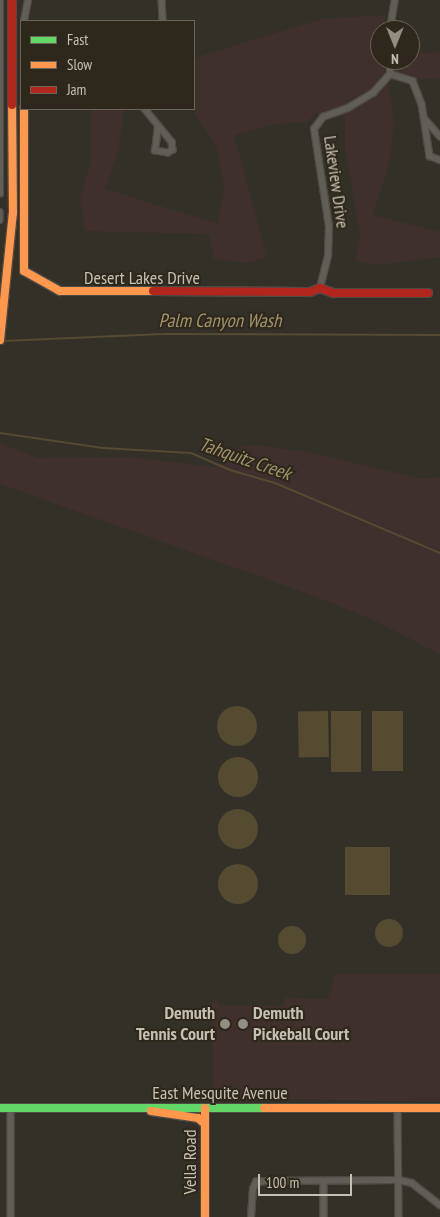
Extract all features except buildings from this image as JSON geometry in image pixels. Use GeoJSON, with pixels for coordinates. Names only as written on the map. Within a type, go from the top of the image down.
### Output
{"type":"FeatureCollection","features":[{"type":"Feature","properties":{"kind":"street"},"geometry":{"type":"LineString","coordinates":[[0,0],[0,194]]}},
{"type":"Feature","properties":{"kind":"street"},"geometry":{"type":"LineString","coordinates":[[0,340],[13,213],[12,0]]}},
{"type":"Feature","properties":{"kind":"street"},"geometry":{"type":"LineString","coordinates":[[24,20],[28,0]]}},
{"type":"Feature","properties":{"kind":"street"},"geometry":{"type":"LineString","coordinates":[[162,0],[163,20]]}},
{"type":"Feature","properties":{"kind":"street"},"geometry":{"type":"LineString","coordinates":[[392,20],[395,0]]}},
{"type":"Feature","properties":{"kind":"street"},"geometry":{"type":"LineString","coordinates":[[0,10],[12,10]]}},
{"type":"Feature","properties":{"kind":"street"},"geometry":{"type":"LineString","coordinates":[[390,70],[390,74],[413,82],[425,119],[430,156],[440,160]]}},
{"type":"Feature","properties":{"kind":"street","name":"Lakeview Drive"},"geometry":{"type":"LineString","coordinates":[[320,288],[328,255],[328,227],[314,129],[323,117],[348,108],[373,93],[390,74]]}},
{"type":"Feature","properties":{"kind":"street","name":"Desert Lakes Drive"},"geometry":{"type":"LineString","coordinates":[[24,110],[24,271],[26,274],[68,293],[310,292],[320,288],[333,293],[428,292]]}},
{"type":"Feature","properties":{"kind":"street"},"geometry":{"type":"LineString","coordinates":[[146,110],[172,142],[173,150],[168,154],[155,151],[158,126]]}},
{"type":"Feature","properties":{"kind":"street"},"geometry":{"type":"LineString","coordinates":[[425,119],[440,136]]}},
{"type":"Feature","properties":{"kind":"street"},"geometry":{"type":"LineString","coordinates":[[0,212],[0,220]]}},
{"type":"Feature","properties":{"kind":"street","name":"East Mesquite Avenue"},"geometry":{"type":"LineString","coordinates":[[0,1108],[440,1108]]}},
{"type":"Feature","properties":{"kind":"street"},"geometry":{"type":"LineString","coordinates":[[10,1108],[11,1217]]}},
{"type":"Feature","properties":{"kind":"street"},"geometry":{"type":"LineString","coordinates":[[142,1108],[198,1118],[205,1124]]}},
{"type":"Feature","properties":{"kind":"street","name":"Vella Road"},"geometry":{"type":"LineString","coordinates":[[205,1108],[205,1217]]}},
{"type":"Feature","properties":{"kind":"street"},"geometry":{"type":"LineString","coordinates":[[398,1108],[399,1217]]}},
{"type":"Feature","properties":{"kind":"street"},"geometry":{"type":"LineString","coordinates":[[252,1217],[251,1196],[256,1182],[399,1180],[412,1183],[440,1205]]}},
{"type":"Feature","properties":{"kind":"street"},"geometry":{"type":"LineString","coordinates":[[324,1181],[324,1217]]}},
{"type":"Feature","properties":{"kind":"shaded area"},"geometry":{"type":"Polygon","coordinates":[[[385,15],[385,20],[370,20],[370,70],[420,70],[420,53],[440,52],[440,78],[388,81],[394,124],[390,160],[373,215],[440,232],[440,257],[379,265],[356,261],[360,233],[345,148],[345,116],[316,113],[307,122],[275,124],[234,135],[267,257],[247,263],[214,259],[209,234],[85,231],[80,199],[90,165],[91,110],[124,110],[118,151],[105,189],[218,224],[224,187],[217,147],[193,110],[195,110],[195,58],[322,19],[385,15]]]}},
{"type":"Feature","properties":{"kind":"shaded area"},"geometry":{"type":"Polygon","coordinates":[[[0,443],[38,458],[127,457],[216,467],[241,446],[255,445],[307,452],[423,479],[440,477],[440,654],[369,618],[317,597],[0,484],[0,443]]]}},
{"type":"Feature","properties":{"kind":"shaded area"},"geometry":{"type":"Polygon","coordinates":[[[241,706],[248,709],[254,715],[257,726],[256,734],[248,743],[241,746],[233,746],[226,743],[218,734],[217,722],[220,715],[229,707],[241,706]]]}},
{"type":"Feature","properties":{"kind":"shaded area"},"geometry":{"type":"Polygon","coordinates":[[[328,711],[329,757],[299,758],[298,712],[328,711]]]}},
{"type":"Feature","properties":{"kind":"shaded area"},"geometry":{"type":"Polygon","coordinates":[[[331,711],[361,711],[361,772],[331,772],[331,711]]]}},
{"type":"Feature","properties":{"kind":"shaded area"},"geometry":{"type":"Polygon","coordinates":[[[372,711],[403,711],[403,771],[372,771],[372,711]]]}},
{"type":"Feature","properties":{"kind":"shaded area"},"geometry":{"type":"Polygon","coordinates":[[[242,757],[249,760],[255,766],[258,777],[257,785],[249,794],[242,797],[234,797],[227,794],[219,785],[218,773],[221,766],[230,758],[242,757]]]}},
{"type":"Feature","properties":{"kind":"shaded area"},"geometry":{"type":"Polygon","coordinates":[[[242,809],[249,812],[255,818],[258,829],[257,837],[249,846],[242,849],[234,849],[227,846],[219,837],[218,825],[221,818],[230,810],[242,809]]]}},
{"type":"Feature","properties":{"kind":"shaded area"},"geometry":{"type":"Polygon","coordinates":[[[345,847],[390,847],[390,895],[345,895],[345,847]]]}},
{"type":"Feature","properties":{"kind":"shaded area"},"geometry":{"type":"Polygon","coordinates":[[[242,864],[249,867],[255,873],[258,884],[257,892],[249,901],[242,904],[234,904],[227,901],[219,892],[218,880],[221,873],[230,865],[242,864]]]}},
{"type":"Feature","properties":{"kind":"shaded area"},"geometry":{"type":"Polygon","coordinates":[[[389,919],[399,923],[403,933],[399,943],[389,947],[379,943],[375,933],[379,923],[389,919]]]}},
{"type":"Feature","properties":{"kind":"shaded area"},"geometry":{"type":"Polygon","coordinates":[[[292,926],[302,930],[306,940],[302,950],[292,954],[282,950],[278,940],[282,930],[292,926]]]}},
{"type":"Feature","properties":{"kind":"shaded area"},"geometry":{"type":"Polygon","coordinates":[[[335,974],[440,974],[440,1102],[291,1099],[276,1095],[229,1101],[213,1098],[212,1002],[217,1000],[218,1005],[284,1006],[285,998],[329,999],[335,974]]]}},
{"type":"Feature","properties":{"kind":"waterway","name":"Palm Canyon Wash"},"geometry":{"type":"LineString","coordinates":[[3,341],[163,334],[440,335]]}},
{"type":"Feature","properties":{"kind":"waterway","name":"Tahquitz Creek"},"geometry":{"type":"LineString","coordinates":[[0,433],[103,448],[191,453],[230,470],[275,483],[440,553]]}},
{"type":"Feature","properties":{"kind":"traffic: fast"},"geometry":{"type":"LineString","coordinates":[[0,1108],[264,1108]]}},
{"type":"Feature","properties":{"kind":"traffic: slow"},"geometry":{"type":"LineString","coordinates":[[0,340],[13,213],[12,105]]}},
{"type":"Feature","properties":{"kind":"traffic: slow"},"geometry":{"type":"LineString","coordinates":[[24,110],[24,271],[60,291],[153,291]]}},
{"type":"Feature","properties":{"kind":"traffic: slow"},"geometry":{"type":"LineString","coordinates":[[205,1108],[205,1217]]}},
{"type":"Feature","properties":{"kind":"traffic: slow"},"geometry":{"type":"LineString","coordinates":[[264,1108],[440,1108]]}},
{"type":"Feature","properties":{"kind":"traffic: slow"},"geometry":{"type":"LineString","coordinates":[[151,1111],[198,1118],[205,1124]]}},
{"type":"Feature","properties":{"kind":"traffic: jam"},"geometry":{"type":"LineString","coordinates":[[12,0],[12,105]]}},
{"type":"Feature","properties":{"kind":"traffic: jam"},"geometry":{"type":"LineString","coordinates":[[153,291],[310,292],[320,288],[333,293],[428,293]]}},
{"type":"Feature","properties":{"kind":"place","name":"Demuth Tennis Court"},"geometry":{"type":"Point","coordinates":[225,1024]}},
{"type":"Feature","properties":{"kind":"place","name":"Demuth Pickeball Court"},"geometry":{"type":"Point","coordinates":[243,1024]}}]}
